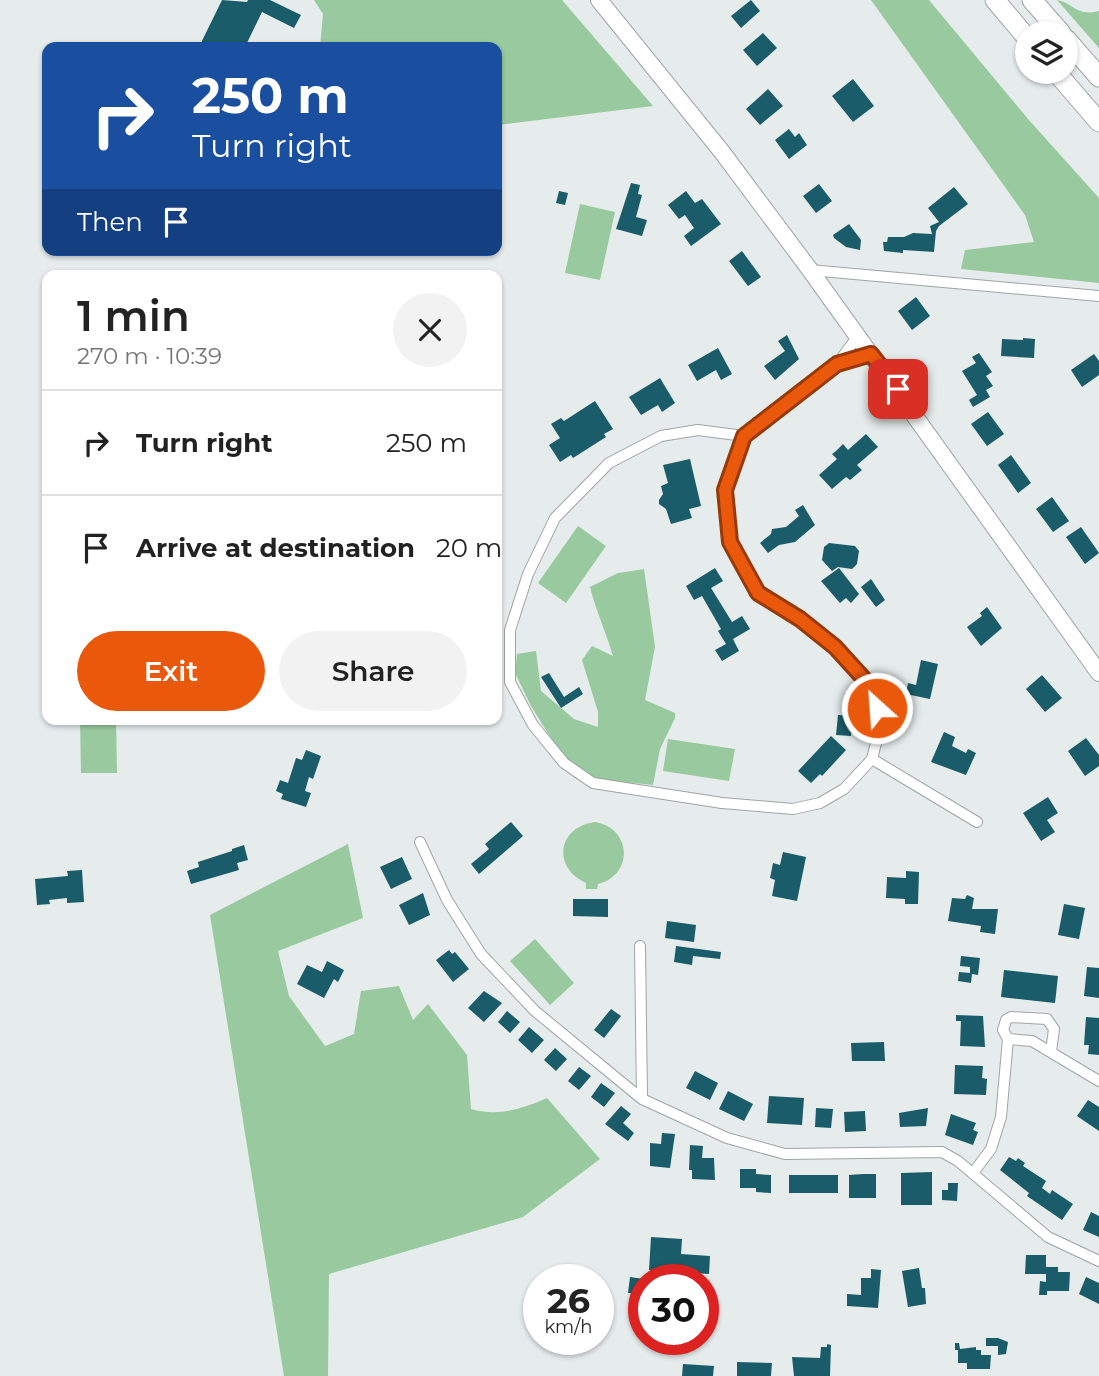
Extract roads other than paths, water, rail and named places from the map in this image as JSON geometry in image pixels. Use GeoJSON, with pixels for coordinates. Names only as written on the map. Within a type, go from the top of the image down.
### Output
{"type":"FeatureCollection","features":[{"type":"Feature","properties":{"kind":"highway"},"geometry":{"type":"LineString","coordinates":[[995,0],[1015,24]]}},
{"type":"Feature","properties":{"kind":"highway"},"geometry":{"type":"LineString","coordinates":[[1032,0],[1050,21]]}},
{"type":"Feature","properties":{"kind":"highway"},"geometry":{"type":"LineString","coordinates":[[1078,53],[1099,77]]}},
{"type":"Feature","properties":{"kind":"highway"},"geometry":{"type":"LineString","coordinates":[[1066,84],[1099,122]]}},
{"type":"Feature","properties":{"kind":"main road"},"geometry":{"type":"LineString","coordinates":[[599,0],[722,152],[810,270],[1099,673]]}},
{"type":"Feature","properties":{"kind":"street"},"geometry":{"type":"LineString","coordinates":[[810,270],[1099,296]]}},
{"type":"Feature","properties":{"kind":"street"},"geometry":{"type":"LineString","coordinates":[[744,436],[698,430],[661,436],[608,463],[555,518],[528,574],[510,630],[510,682],[533,725],[564,762],[593,783],[722,803],[793,809],[820,803],[844,789],[872,759],[879,731],[877,708],[865,680],[835,647],[800,619],[758,593],[730,542],[725,490],[744,436],[837,364],[858,336]]}},
{"type":"Feature","properties":{"kind":"street"},"geometry":{"type":"LineString","coordinates":[[837,364],[871,354]]}},
{"type":"Feature","properties":{"kind":"street"},"geometry":{"type":"LineString","coordinates":[[872,759],[977,822]]}},
{"type":"Feature","properties":{"kind":"street"},"geometry":{"type":"LineString","coordinates":[[421,842],[447,900],[481,954],[535,1011],[642,1099],[727,1138],[779,1153],[792,1155],[933,1151],[951,1156],[1048,1237],[1099,1261]]}},
{"type":"Feature","properties":{"kind":"street"},"geometry":{"type":"LineString","coordinates":[[640,946],[642,1099]]}},
{"type":"Feature","properties":{"kind":"street"},"geometry":{"type":"LineString","coordinates":[[973,1173],[992,1149],[1002,1117],[1008,1038],[1004,1025],[1011,1017],[1047,1019],[1054,1029],[1051,1052]]}},
{"type":"Feature","properties":{"kind":"street"},"geometry":{"type":"LineString","coordinates":[[1008,1038],[1032,1041],[1099,1081]]}}]}
